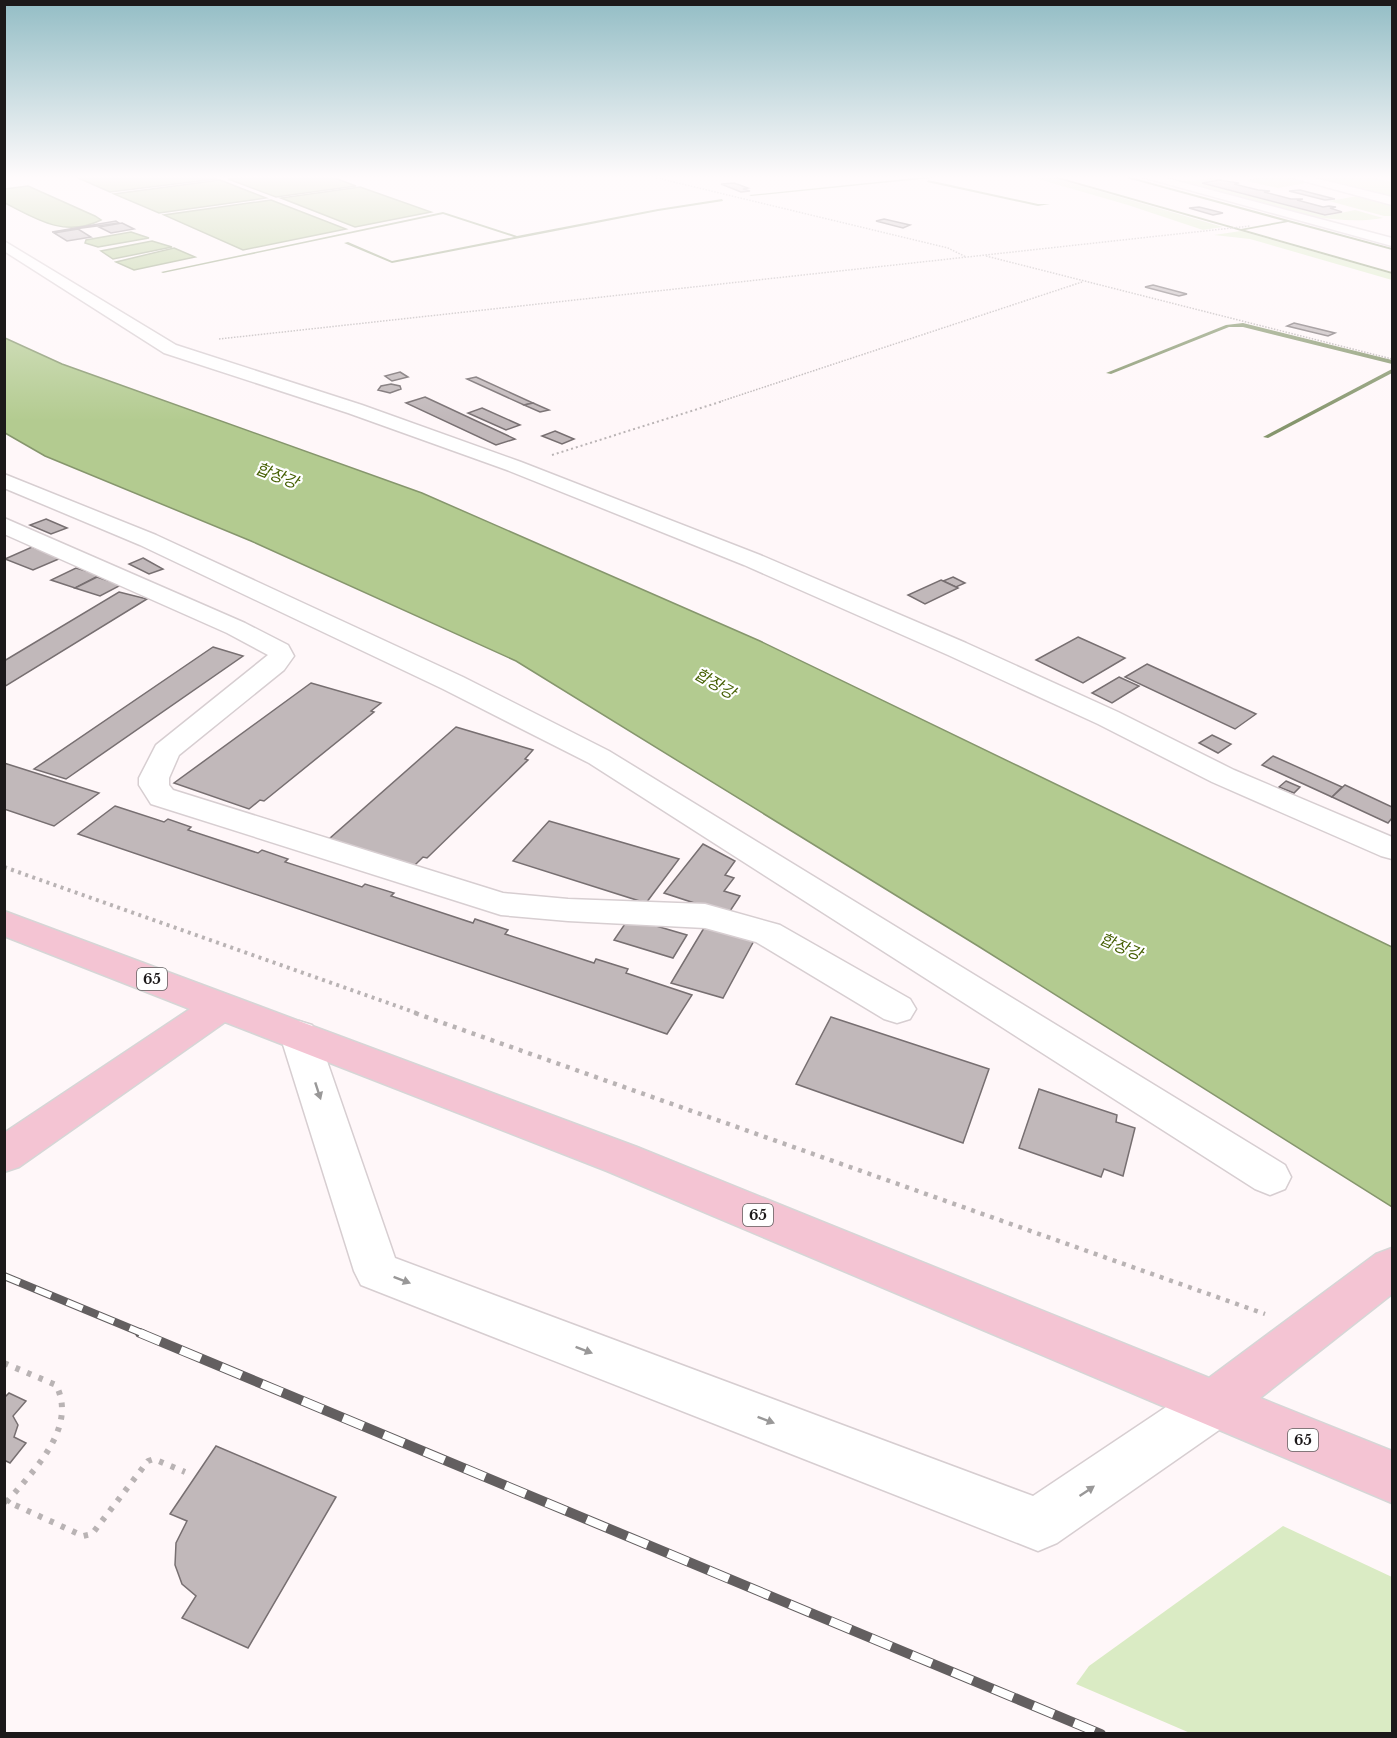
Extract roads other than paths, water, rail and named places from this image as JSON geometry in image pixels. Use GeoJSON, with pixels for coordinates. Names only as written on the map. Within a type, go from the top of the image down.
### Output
{"type":"FeatureCollection","features":[{"type":"Feature","properties":{"kind":"main road","name":"65"},"geometry":{"type":"LineString","coordinates":[[4,923],[622,1159],[1392,1478]]}},
{"type":"Feature","properties":{"kind":"main road"},"geometry":{"type":"LineString","coordinates":[[4,1155],[222,1006]]}},
{"type":"Feature","properties":{"kind":"main road"},"geometry":{"type":"LineString","coordinates":[[1214,1404],[1392,1268]]}},
{"type":"Feature","properties":{"kind":"street"},"geometry":{"type":"LineString","coordinates":[[25,258],[159,342],[192,358],[355,409],[514,466],[818,588],[1108,718],[1223,776],[1392,849]]}},
{"type":"Feature","properties":{"kind":"street"},"geometry":{"type":"LineString","coordinates":[[4,480],[190,560],[453,683],[599,757],[1270,1177]]}},
{"type":"Feature","properties":{"kind":"street"},"geometry":{"type":"LineString","coordinates":[[4,525],[236,628],[279,651],[281,656],[275,664],[166,751],[154,778],[154,785],[162,797],[501,904],[568,910],[705,916],[750,927],[768,933],[897,1009]]}},
{"type":"Feature","properties":{"kind":"street"},"geometry":{"type":"LineString","coordinates":[[299,1035],[377,1271],[1038,1524],[1214,1404]]}},
{"type":"Feature","properties":{"kind":"water"},"geometry":{"type":"Polygon","coordinates":[[[132,258],[190,258],[134,270],[116,262],[132,258]]]}},
{"type":"Feature","properties":{"kind":"water","name":"합장강"},"geometry":{"type":"Polygon","coordinates":[[[5,338],[62,364],[422,493],[760,641],[1392,947],[1392,1207],[978,946],[516,661],[251,541],[45,456],[5,433],[5,338]]]}},
{"type":"Feature","properties":{"kind":"waterway"},"geometry":{"type":"LineString","coordinates":[[163,272],[229,258]]}},
{"type":"Feature","properties":{"kind":"waterway"},"geometry":{"type":"LineString","coordinates":[[383,258],[392,262],[412,258]]}},
{"type":"Feature","properties":{"kind":"waterway"},"geometry":{"type":"LineString","coordinates":[[1339,258],[1392,273]]}},
{"type":"Feature","properties":{"kind":"waterway"},"geometry":{"type":"LineString","coordinates":[[1109,373],[1228,326],[1243,325],[1392,362]]}},
{"type":"Feature","properties":{"kind":"waterway"},"geometry":{"type":"LineString","coordinates":[[1266,437],[1392,371]]}},
{"type":"Feature","properties":{"kind":"railway"},"geometry":{"type":"LineString","coordinates":[[4,1276],[144,1334]]}},
{"type":"Feature","properties":{"kind":"railway"},"geometry":{"type":"LineString","coordinates":[[140,1333],[1101,1734]]}}]}
